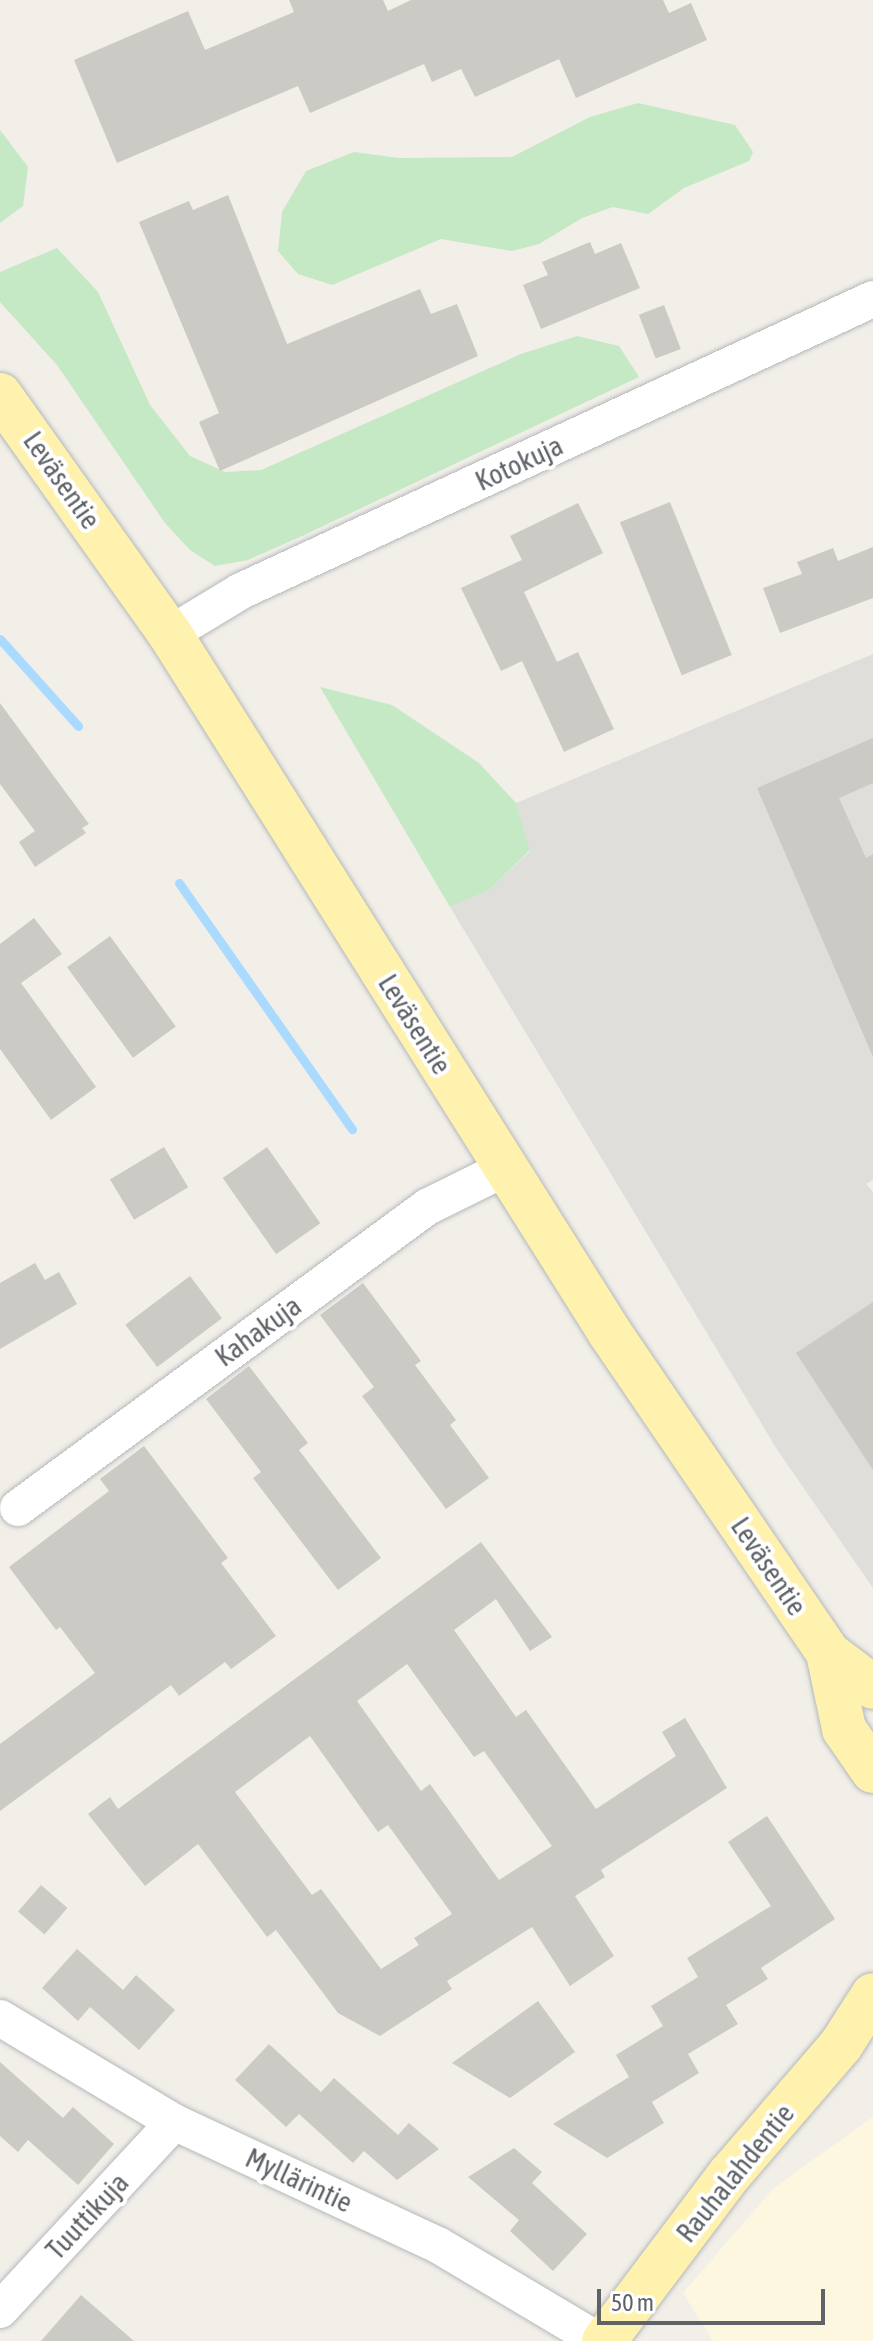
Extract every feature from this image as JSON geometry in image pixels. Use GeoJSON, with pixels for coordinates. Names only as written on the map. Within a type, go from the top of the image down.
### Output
{"type":"FeatureCollection","features":[{"type":"Feature","properties":{"kind":"main road","name":"Leväsentie"},"geometry":{"type":"LineString","coordinates":[[0,395],[170,634],[610,1333],[828,1653],[873,1687]]}},
{"type":"Feature","properties":{"kind":"main road","name":"Leväsentie"},"geometry":{"type":"LineString","coordinates":[[828,1653],[844,1729],[873,1771]]}},
{"type":"Feature","properties":{"kind":"main road","name":"Rauhalahdentie"},"geometry":{"type":"LineString","coordinates":[[602,2341],[730,2174],[857,2035],[873,1995]]}},
{"type":"Feature","properties":{"kind":"street","name":"Kotokuja"},"geometry":{"type":"LineString","coordinates":[[170,634],[241,591],[873,299]]}},
{"type":"Feature","properties":{"kind":"street","name":"Kahakuja"},"geometry":{"type":"LineString","coordinates":[[18,1508],[427,1207],[506,1168]]}},
{"type":"Feature","properties":{"kind":"street","name":"Myllärintie"},"geometry":{"type":"LineString","coordinates":[[0,2018],[174,2122],[438,2245],[602,2341]]}},
{"type":"Feature","properties":{"kind":"street","name":"Tuuttikuja"},"geometry":{"type":"LineString","coordinates":[[0,2310],[174,2122]]}},
{"type":"Feature","properties":{"kind":"shaded area"},"geometry":{"type":"Polygon","coordinates":[[[873,654],[873,1180],[866,1184],[873,1192],[873,1588],[778,1451],[450,907],[489,890],[530,851],[516,803],[873,654]]]}},
{"type":"Feature","properties":{"kind":"shaded area"},"geometry":{"type":"Polygon","coordinates":[[[873,2117],[873,2341],[713,2341],[683,2293],[774,2188],[873,2117]]]}},
{"type":"Feature","properties":{"kind":"green space"},"geometry":{"type":"Polygon","coordinates":[[[638,103],[735,125],[753,152],[749,161],[684,188],[648,214],[613,207],[582,218],[539,244],[512,251],[441,239],[332,285],[298,274],[278,251],[282,212],[306,171],[354,152],[399,158],[512,157],[590,117],[638,103]]]}},
{"type":"Feature","properties":{"kind":"green space"},"geometry":{"type":"Polygon","coordinates":[[[0,130],[28,167],[23,206],[0,223],[0,130]]]}},
{"type":"Feature","properties":{"kind":"green space"},"geometry":{"type":"Polygon","coordinates":[[[57,248],[98,292],[150,405],[190,456],[225,472],[261,470],[521,354],[577,336],[619,346],[639,377],[302,536],[248,560],[215,566],[190,550],[165,523],[57,365],[0,302],[0,272],[57,248]]]}},
{"type":"Feature","properties":{"kind":"green space"},"geometry":{"type":"Polygon","coordinates":[[[320,687],[392,705],[479,763],[516,803],[530,850],[489,890],[450,907],[320,687]]]}},
{"type":"Feature","properties":{"kind":"building"},"geometry":{"type":"Polygon","coordinates":[[[289,0],[383,0],[388,11],[411,0],[663,0],[669,13],[691,3],[707,40],[576,98],[559,59],[475,97],[461,69],[432,82],[424,64],[310,113],[298,86],[117,163],[74,60],[188,11],[205,50],[294,12],[289,0]]]}},
{"type":"Feature","properties":{"kind":"building"},"geometry":{"type":"Polygon","coordinates":[[[228,195],[287,344],[420,289],[431,314],[457,304],[478,356],[220,471],[199,422],[219,413],[139,222],[189,201],[193,210],[228,195]]]}},
{"type":"Feature","properties":{"kind":"building"},"geometry":{"type":"Polygon","coordinates":[[[590,242],[595,254],[621,243],[640,288],[541,329],[523,285],[548,275],[542,262],[590,242]]]}},
{"type":"Feature","properties":{"kind":"building"},"geometry":{"type":"Polygon","coordinates":[[[664,305],[681,349],[656,359],[639,315],[664,305]]]}},
{"type":"Feature","properties":{"kind":"building"},"geometry":{"type":"Polygon","coordinates":[[[670,502],[732,655],[682,675],[620,522],[670,502]]]}},
{"type":"Feature","properties":{"kind":"building"},"geometry":{"type":"Polygon","coordinates":[[[578,503],[603,553],[524,592],[557,662],[578,652],[614,729],[564,752],[522,661],[501,671],[461,588],[522,560],[510,536],[578,503]]]}},
{"type":"Feature","properties":{"kind":"building"},"geometry":{"type":"Polygon","coordinates":[[[873,547],[873,598],[780,633],[763,588],[802,574],[797,562],[833,548],[838,561],[873,547]]]}},
{"type":"Feature","properties":{"kind":"building"},"geometry":{"type":"Polygon","coordinates":[[[0,703],[89,824],[82,828],[86,833],[35,867],[19,842],[35,831],[0,784],[0,703]]]}},
{"type":"Feature","properties":{"kind":"building"},"geometry":{"type":"Polygon","coordinates":[[[873,738],[873,783],[839,798],[866,858],[873,854],[873,1057],[757,788],[873,738]]]}},
{"type":"Feature","properties":{"kind":"building"},"geometry":{"type":"Polygon","coordinates":[[[34,918],[62,954],[21,983],[96,1087],[51,1120],[0,1049],[0,944],[34,918]]]}},
{"type":"Feature","properties":{"kind":"building"},"geometry":{"type":"Polygon","coordinates":[[[110,936],[176,1027],[133,1058],[67,967],[110,936]]]}},
{"type":"Feature","properties":{"kind":"building"},"geometry":{"type":"Polygon","coordinates":[[[164,1147],[188,1187],[134,1220],[110,1179],[164,1147]]]}},
{"type":"Feature","properties":{"kind":"building"},"geometry":{"type":"Polygon","coordinates":[[[267,1147],[320,1223],[276,1254],[223,1178],[267,1147]]]}},
{"type":"Feature","properties":{"kind":"building"},"geometry":{"type":"Polygon","coordinates":[[[35,1263],[45,1280],[59,1272],[77,1304],[0,1349],[0,1283],[35,1263]]]}},
{"type":"Feature","properties":{"kind":"building"},"geometry":{"type":"Polygon","coordinates":[[[190,1276],[222,1318],[157,1367],[125,1325],[190,1276]]]}},
{"type":"Feature","properties":{"kind":"building"},"geometry":{"type":"Polygon","coordinates":[[[363,1283],[421,1361],[415,1365],[456,1420],[450,1425],[489,1478],[446,1509],[362,1396],[374,1387],[320,1315],[363,1283]]]}},
{"type":"Feature","properties":{"kind":"building"},"geometry":{"type":"Polygon","coordinates":[[[873,1302],[873,1470],[796,1353],[873,1302]]]}},
{"type":"Feature","properties":{"kind":"building"},"geometry":{"type":"Polygon","coordinates":[[[249,1366],[308,1443],[299,1450],[381,1558],[338,1590],[253,1478],[261,1472],[206,1399],[249,1366]]]}},
{"type":"Feature","properties":{"kind":"building"},"geometry":{"type":"Polygon","coordinates":[[[144,1446],[228,1558],[221,1563],[276,1636],[231,1669],[225,1662],[179,1696],[171,1685],[0,1811],[0,1744],[95,1673],[60,1627],[56,1630],[9,1567],[109,1491],[100,1479],[144,1446]]]}},
{"type":"Feature","properties":{"kind":"building"},"geometry":{"type":"Polygon","coordinates":[[[481,1542],[552,1637],[530,1651],[496,1599],[454,1630],[516,1717],[526,1710],[596,1809],[676,1756],[662,1732],[685,1718],[727,1788],[601,1870],[605,1877],[575,1896],[614,1956],[570,1986],[532,1927],[447,1981],[452,1989],[380,2036],[338,2013],[276,1930],[267,1937],[198,1844],[145,1886],[88,1814],[110,1797],[118,1809],[481,1542]],[[407,1664],[357,1701],[421,1791],[430,1784],[499,1880],[552,1846],[484,1751],[474,1757],[407,1664]],[[310,1736],[235,1792],[312,1895],[321,1889],[381,1969],[419,1945],[414,1938],[452,1914],[388,1825],[378,1832],[310,1736]]]}},
{"type":"Feature","properties":{"kind":"building"},"geometry":{"type":"Polygon","coordinates":[[[767,1816],[835,1919],[761,1968],[768,1979],[726,2005],[738,2024],[688,2054],[699,2073],[652,2102],[664,2123],[607,2158],[553,2124],[629,2077],[616,2055],[663,2026],[651,2006],[698,1977],[687,1958],[771,1906],[728,1842],[767,1816]]]}},
{"type":"Feature","properties":{"kind":"building"},"geometry":{"type":"Polygon","coordinates":[[[41,1885],[67,1908],[44,1934],[18,1911],[41,1885]]]}},
{"type":"Feature","properties":{"kind":"building"},"geometry":{"type":"Polygon","coordinates":[[[77,1949],[123,1990],[136,1975],[175,2010],[139,2050],[90,2007],[78,2021],[42,1988],[77,1949]]]}},
{"type":"Feature","properties":{"kind":"building"},"geometry":{"type":"Polygon","coordinates":[[[538,2001],[575,2052],[510,2098],[452,2063],[538,2001]]]}},
{"type":"Feature","properties":{"kind":"building"},"geometry":{"type":"Polygon","coordinates":[[[269,2044],[321,2092],[334,2078],[398,2135],[409,2123],[439,2149],[397,2180],[364,2151],[353,2163],[299,2114],[286,2127],[235,2080],[269,2044]]]}},
{"type":"Feature","properties":{"kind":"building"},"geometry":{"type":"Polygon","coordinates":[[[0,2062],[63,2118],[73,2107],[114,2144],[78,2185],[28,2140],[18,2152],[0,2136],[0,2062]]]}},
{"type":"Feature","properties":{"kind":"building"},"geometry":{"type":"Polygon","coordinates":[[[514,2148],[542,2172],[532,2183],[587,2234],[553,2271],[510,2231],[519,2220],[468,2177],[514,2148]]]}},
{"type":"Feature","properties":{"kind":"building"},"geometry":{"type":"Polygon","coordinates":[[[81,2295],[134,2341],[41,2341],[81,2295]]]}},
{"type":"Feature","properties":{"kind":"waterway"},"geometry":{"type":"LineString","coordinates":[[0,639],[78,726]]}},
{"type":"Feature","properties":{"kind":"waterway"},"geometry":{"type":"LineString","coordinates":[[179,883],[352,1129]]}}]}
